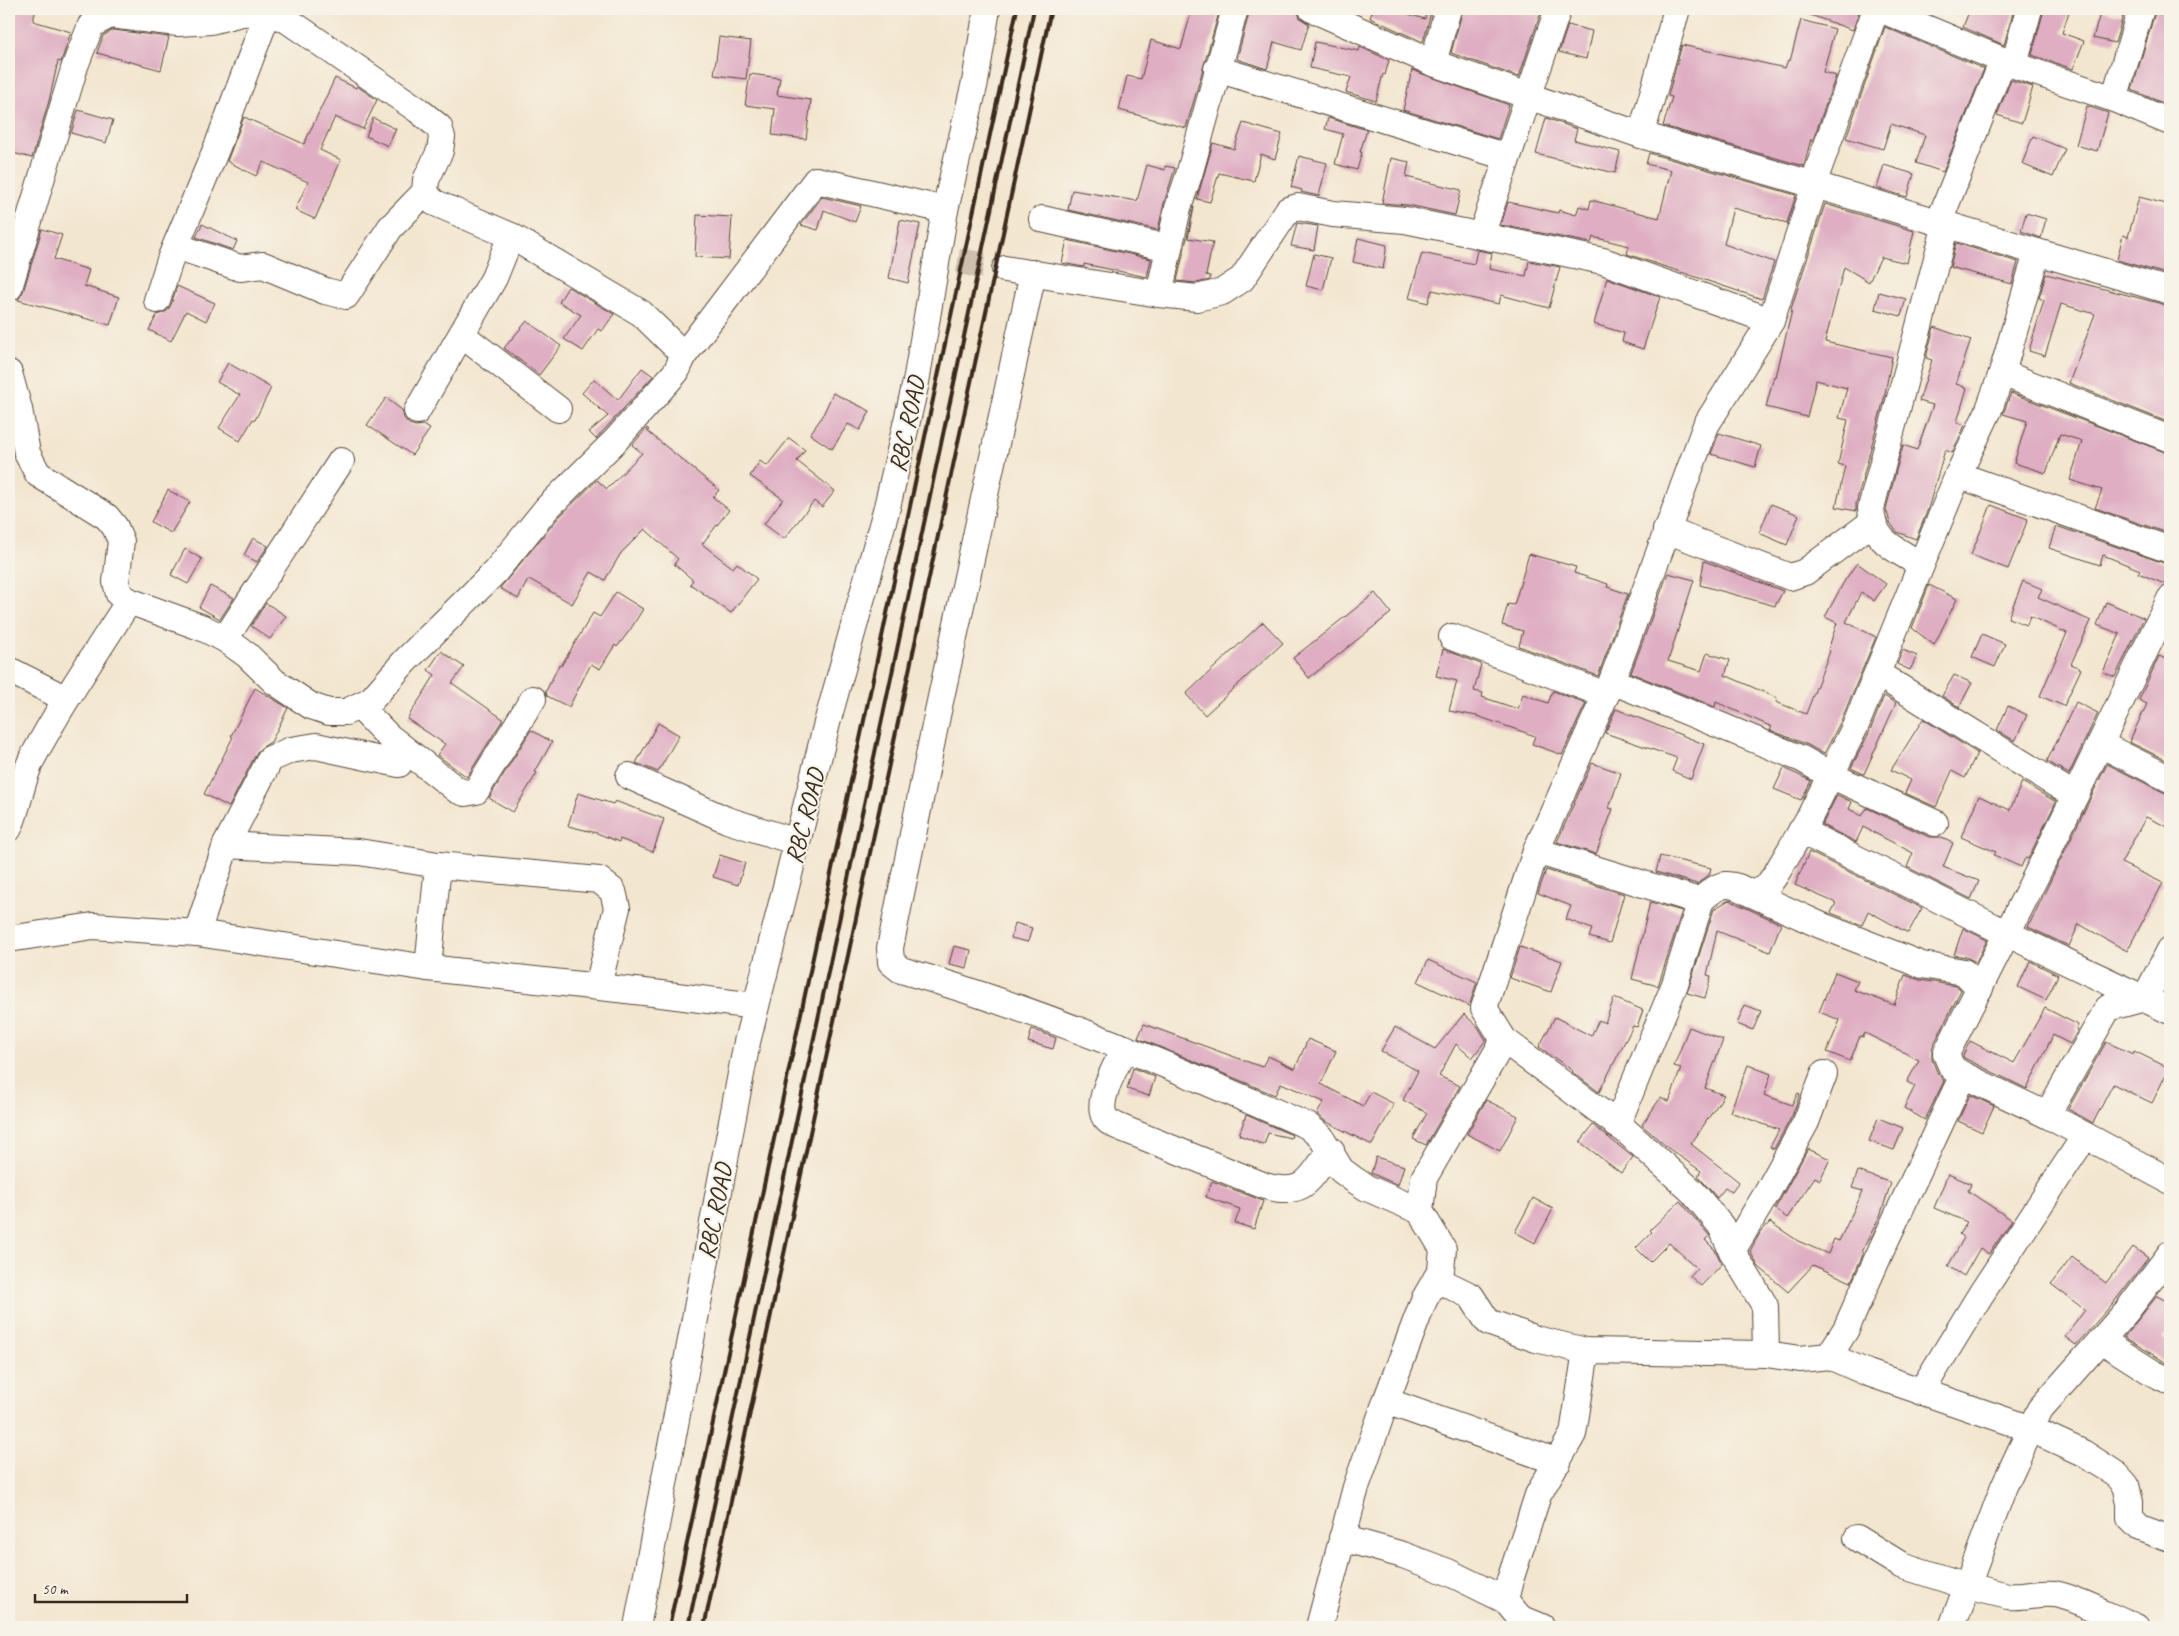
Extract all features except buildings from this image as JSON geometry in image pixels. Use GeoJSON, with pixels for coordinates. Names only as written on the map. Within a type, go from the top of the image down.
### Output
{"type":"FeatureCollection","features":[{"type":"Feature","properties":{"kind":"street","name":"RBC ROAD"},"geometry":{"type":"LineString","coordinates":[[637,1627],[739,1080],[830,714],[887,507],[947,260],[945,210],[975,82],[987,9]]}},
{"type":"Feature","properties":{"kind":"street"},"geometry":{"type":"LineString","coordinates":[[1159,294],[1178,208],[1235,9]]}},
{"type":"Feature","properties":{"kind":"street"},"geometry":{"type":"LineString","coordinates":[[1312,9],[1433,63],[1642,136],[1815,185],[2170,291]]}},
{"type":"Feature","properties":{"kind":"street"},"geometry":{"type":"LineString","coordinates":[[1433,63],[1448,9]]}},
{"type":"Feature","properties":{"kind":"street"},"geometry":{"type":"LineString","coordinates":[[1481,236],[1558,9]]}},
{"type":"Feature","properties":{"kind":"street"},"geometry":{"type":"LineString","coordinates":[[1642,136],[1677,9]]}},
{"type":"Feature","properties":{"kind":"street"},"geometry":{"type":"LineString","coordinates":[[1766,1354],[1765,1306],[1732,1251],[1721,1226],[1693,1192],[1617,1124],[1504,1040],[1484,1008],[1536,851],[1609,688],[1706,425],[1770,321],[1815,185],[1818,170],[1876,9]]}},
{"type":"Feature","properties":{"kind":"street"},"geometry":{"type":"LineString","coordinates":[[1880,9],[2008,62],[2114,99],[2170,122]]}},
{"type":"Feature","properties":{"kind":"street"},"geometry":{"type":"LineString","coordinates":[[1921,565],[1879,538],[1872,523],[1870,508],[1942,223],[2029,9]]}},
{"type":"Feature","properties":{"kind":"street"},"geometry":{"type":"LineString","coordinates":[[2114,99],[2141,9]]}},
{"type":"Feature","properties":{"kind":"street"},"geometry":{"type":"LineString","coordinates":[[157,300],[176,246],[217,147],[268,12]]}},
{"type":"Feature","properties":{"kind":"street"},"geometry":{"type":"LineString","coordinates":[[9,288],[75,66],[91,25],[93,13],[178,23],[211,21],[242,13],[268,12],[295,26],[439,127],[442,137],[440,151],[426,180],[425,192],[390,228],[346,296],[325,291],[263,265],[240,268],[176,246]]}},
{"type":"Feature","properties":{"kind":"street"},"geometry":{"type":"LineString","coordinates":[[1217,69],[1507,157]]}},
{"type":"Feature","properties":{"kind":"street"},"geometry":{"type":"LineString","coordinates":[[9,372],[20,409],[27,453],[38,474],[107,516],[114,527],[120,542],[116,582],[119,594],[128,601],[203,628],[225,639],[246,655],[275,682],[310,706],[328,712],[346,712],[370,700],[405,661],[495,572],[547,508],[615,441],[676,372],[684,355],[816,180],[945,210]]}},
{"type":"Feature","properties":{"kind":"street"},"geometry":{"type":"LineString","coordinates":[[425,192],[433,202],[511,236],[641,313],[684,355]]}},
{"type":"Feature","properties":{"kind":"street"},"geometry":{"type":"LineString","coordinates":[[1005,269],[1159,294],[1197,298],[1222,292],[1242,279],[1288,210],[1298,206],[1333,214],[1405,220],[1603,261],[1770,321]]}},
{"type":"Feature","properties":{"kind":"street"},"geometry":{"type":"LineString","coordinates":[[1042,219],[1169,248]]}},
{"type":"Feature","properties":{"kind":"street"},"geometry":{"type":"LineString","coordinates":[[417,411],[494,278],[511,236]]}},
{"type":"Feature","properties":{"kind":"street"},"geometry":{"type":"LineString","coordinates":[[1752,894],[1766,888],[1801,831],[1855,727],[1958,475],[1988,412],[2002,373],[2037,252]]}},
{"type":"Feature","properties":{"kind":"street"},"geometry":{"type":"LineString","coordinates":[[1033,273],[936,720],[890,948],[891,962],[901,970],[1002,1002],[1169,1065],[1308,1126],[1321,1137],[1331,1150],[1341,1170],[1367,1188],[1420,1211],[1443,1249],[1441,1270],[1424,1300],[1356,1487],[1319,1627]]}},
{"type":"Feature","properties":{"kind":"street"},"geometry":{"type":"LineString","coordinates":[[462,334],[558,409]]}},
{"type":"Feature","properties":{"kind":"street"},"geometry":{"type":"LineString","coordinates":[[2002,373],[2170,439]]}},
{"type":"Feature","properties":{"kind":"street"},"geometry":{"type":"LineString","coordinates":[[225,639],[341,461]]}},
{"type":"Feature","properties":{"kind":"street"},"geometry":{"type":"LineString","coordinates":[[1958,475],[2170,550]]}},
{"type":"Feature","properties":{"kind":"street"},"geometry":{"type":"LineString","coordinates":[[1666,530],[1790,577],[1805,572],[1872,523]]}},
{"type":"Feature","properties":{"kind":"street"},"geometry":{"type":"LineString","coordinates":[[2170,599],[2008,934],[1946,1054],[1952,1068],[1963,1075],[2170,1180]]}},
{"type":"Feature","properties":{"kind":"street"},"geometry":{"type":"LineString","coordinates":[[9,828],[14,817],[20,759],[66,700],[128,601]]}},
{"type":"Feature","properties":{"kind":"street"},"geometry":{"type":"LineString","coordinates":[[1452,637],[1609,688],[1802,759],[1830,775],[1935,823]]}},
{"type":"Feature","properties":{"kind":"street"},"geometry":{"type":"LineString","coordinates":[[9,670],[66,700]]}},
{"type":"Feature","properties":{"kind":"street"},"geometry":{"type":"LineString","coordinates":[[1878,674],[2075,796]]}},
{"type":"Feature","properties":{"kind":"street"},"geometry":{"type":"LineString","coordinates":[[359,706],[388,736],[457,790],[465,793],[476,791],[533,699]]}},
{"type":"Feature","properties":{"kind":"street"},"geometry":{"type":"LineString","coordinates":[[2100,744],[2170,779]]}},
{"type":"Feature","properties":{"kind":"street"},"geometry":{"type":"LineString","coordinates":[[197,933],[226,845],[270,759],[291,750],[316,746],[399,764]]}},
{"type":"Feature","properties":{"kind":"street"},"geometry":{"type":"LineString","coordinates":[[629,776],[727,820],[797,842]]}},
{"type":"Feature","properties":{"kind":"street"},"geometry":{"type":"LineString","coordinates":[[1801,831],[2008,934],[2170,1011]]}},
{"type":"Feature","properties":{"kind":"street"},"geometry":{"type":"LineString","coordinates":[[226,845],[359,852],[438,865],[599,880],[613,891],[617,908],[598,986]]}},
{"type":"Feature","properties":{"kind":"street"},"geometry":{"type":"LineString","coordinates":[[1536,851],[1701,900]]}},
{"type":"Feature","properties":{"kind":"street"},"geometry":{"type":"LineString","coordinates":[[428,968],[438,865]]}},
{"type":"Feature","properties":{"kind":"street"},"geometry":{"type":"LineString","coordinates":[[1617,1124],[1675,984],[1701,900],[1713,889],[1724,884],[1736,885],[1820,925],[1922,965],[1964,972],[1980,988]]}},
{"type":"Feature","properties":{"kind":"street"},"geometry":{"type":"LineString","coordinates":[[9,939],[93,926],[197,933],[428,968],[598,986],[756,1006]]}},
{"type":"Feature","properties":{"kind":"street"},"geometry":{"type":"LineString","coordinates":[[2047,1116],[2108,1008],[2145,998],[2170,950]]}},
{"type":"Feature","properties":{"kind":"street"},"geometry":{"type":"LineString","coordinates":[[1420,1211],[1424,1178],[1504,1040]]}},
{"type":"Feature","properties":{"kind":"street"},"geometry":{"type":"LineString","coordinates":[[1125,1048],[1103,1097],[1101,1111],[1107,1120],[1124,1129],[1265,1186],[1282,1191],[1295,1190],[1306,1184],[1331,1150]]}},
{"type":"Feature","properties":{"kind":"street"},"geometry":{"type":"LineString","coordinates":[[1732,1251],[1806,1122],[1824,1074]]}},
{"type":"Feature","properties":{"kind":"street"},"geometry":{"type":"LineString","coordinates":[[1829,1356],[1846,1330],[1963,1075]]}},
{"type":"Feature","properties":{"kind":"street"},"geometry":{"type":"LineString","coordinates":[[1921,1392],[1981,1294],[2085,1136]]}},
{"type":"Feature","properties":{"kind":"street"},"geometry":{"type":"LineString","coordinates":[[1952,1627],[2004,1486],[2040,1409],[2100,1340],[2170,1254]]}},
{"type":"Feature","properties":{"kind":"street"},"geometry":{"type":"LineString","coordinates":[[1436,1279],[1472,1296],[1488,1322],[1536,1340],[1586,1351],[1766,1354],[1800,1359],[1829,1356],[1868,1373],[2031,1429],[2083,1453],[2117,1476],[2126,1485],[2130,1502],[2130,1518],[2140,1528],[2170,1539]]}},
{"type":"Feature","properties":{"kind":"street"},"geometry":{"type":"LineString","coordinates":[[2100,1340],[2153,1373],[2170,1381]]}},
{"type":"Feature","properties":{"kind":"street"},"geometry":{"type":"LineString","coordinates":[[1505,1600],[1538,1495],[1573,1434],[1586,1351]]}},
{"type":"Feature","properties":{"kind":"street"},"geometry":{"type":"LineString","coordinates":[[1386,1402],[1558,1462]]}},
{"type":"Feature","properties":{"kind":"street"},"geometry":{"type":"LineString","coordinates":[[1342,1538],[1403,1555],[1439,1569],[1505,1600],[1520,1618],[1542,1627]]}},
{"type":"Feature","properties":{"kind":"street"},"geometry":{"type":"LineString","coordinates":[[1858,1538],[1901,1565],[1967,1586],[2022,1598],[2046,1594],[2066,1597],[2137,1627]]}},
{"type":"Feature","properties":{"kind":"tunnel"},"geometry":{"type":"LineString","coordinates":[[958,261],[1005,269]]}},
{"type":"Feature","properties":{"kind":"railway"},"geometry":{"type":"LineString","coordinates":[[669,1627],[1017,9]]}},
{"type":"Feature","properties":{"kind":"railway"},"geometry":{"type":"LineString","coordinates":[[688,1627],[1034,9]]}},
{"type":"Feature","properties":{"kind":"railway"},"geometry":{"type":"LineString","coordinates":[[704,1627],[1051,9]]}}]}
